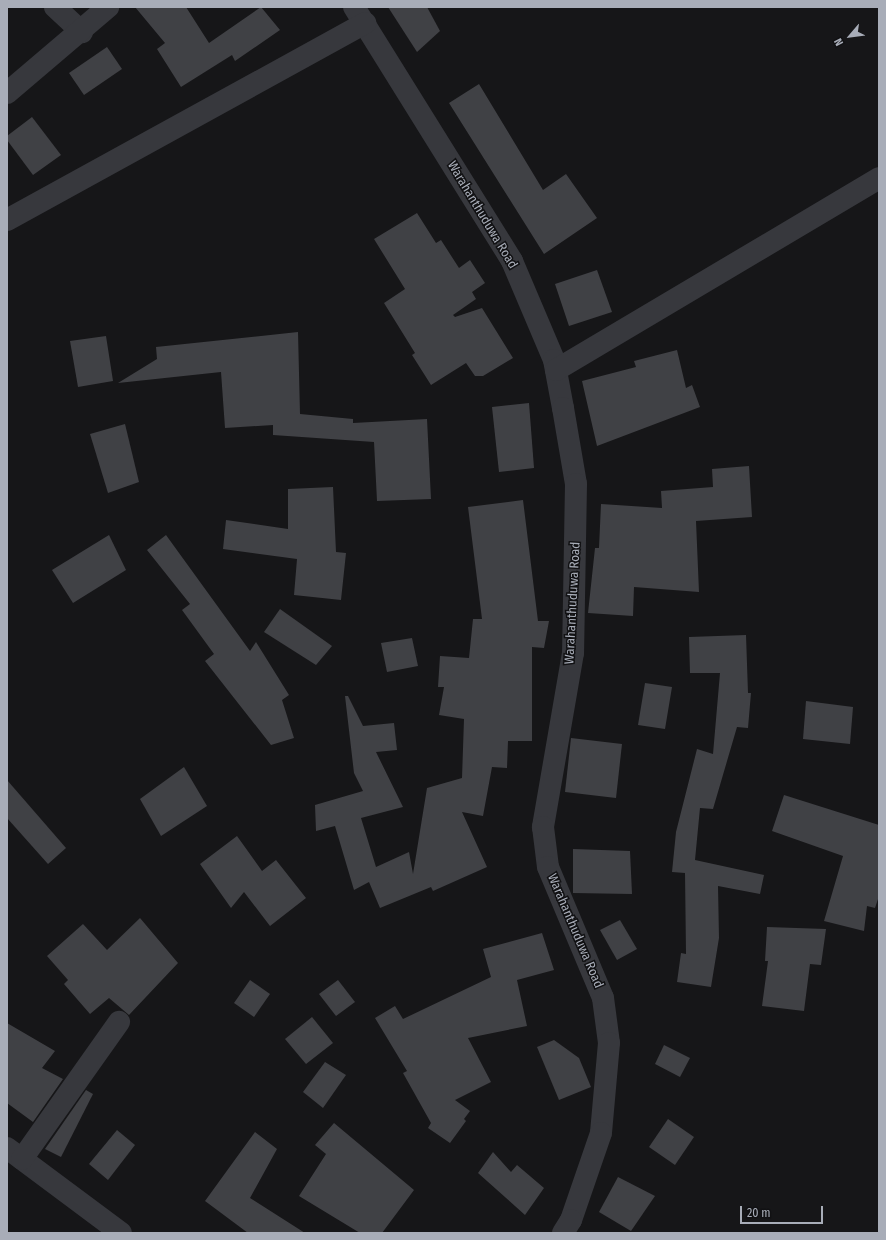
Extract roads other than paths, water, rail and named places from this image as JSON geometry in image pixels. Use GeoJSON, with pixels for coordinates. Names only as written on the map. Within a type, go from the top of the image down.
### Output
{"type":"FeatureCollection","features":[{"type":"Feature","properties":{"kind":"street"},"geometry":{"type":"LineString","coordinates":[[55,7],[82,32]]}},
{"type":"Feature","properties":{"kind":"street"},"geometry":{"type":"LineString","coordinates":[[7,93],[82,32],[108,7]]}},
{"type":"Feature","properties":{"kind":"street"},"geometry":{"type":"LineString","coordinates":[[7,220],[360,15]]}},
{"type":"Feature","properties":{"kind":"street","name":"Warahanthuduwa Road"},"geometry":{"type":"LineString","coordinates":[[360,15],[512,261],[556,370],[576,484],[576,574],[572,653],[542,827],[548,867],[603,998],[609,1043],[601,1133],[571,1220],[563,1233]]}},
{"type":"Feature","properties":{"kind":"street"},"geometry":{"type":"LineString","coordinates":[[556,370],[879,178]]}},
{"type":"Feature","properties":{"kind":"street"},"geometry":{"type":"LineString","coordinates":[[119,1022],[15,1154],[121,1233]]}}]}
